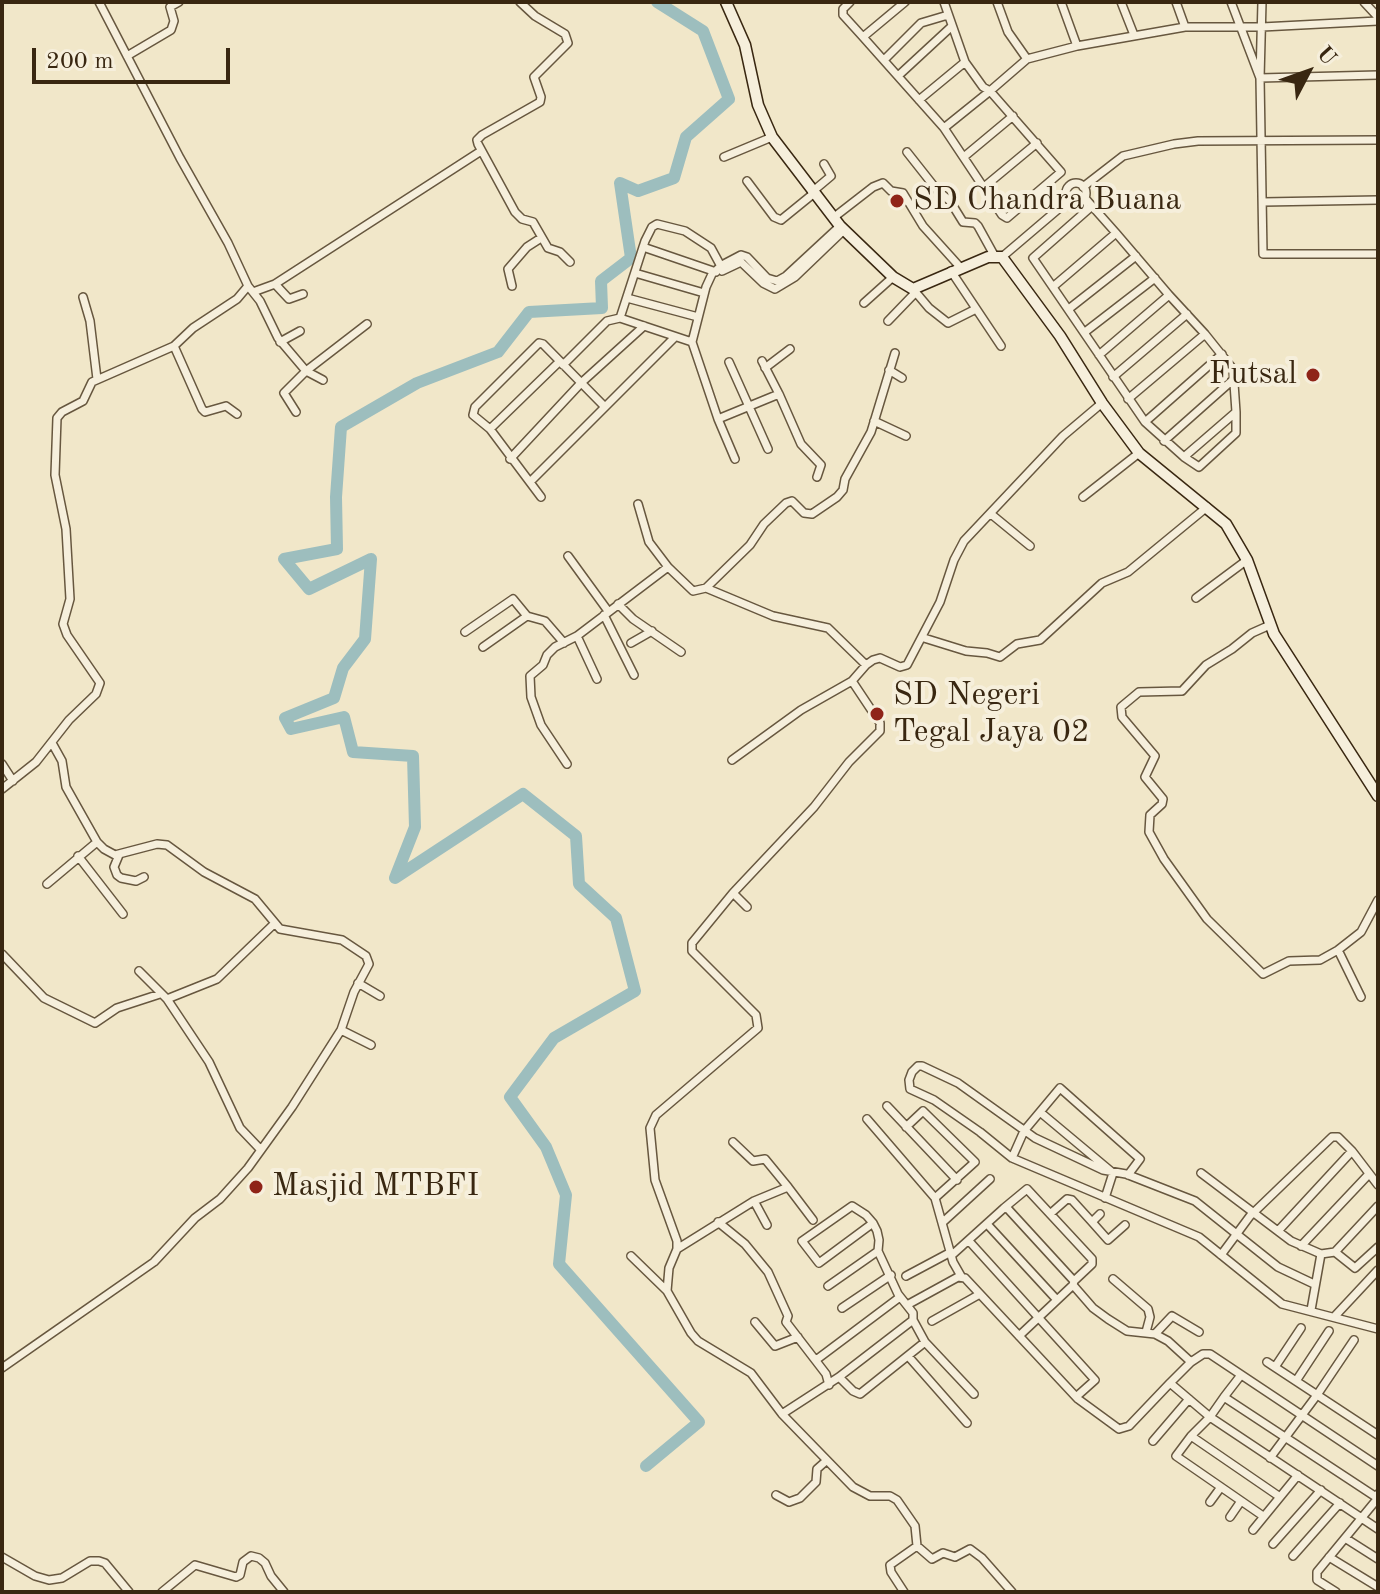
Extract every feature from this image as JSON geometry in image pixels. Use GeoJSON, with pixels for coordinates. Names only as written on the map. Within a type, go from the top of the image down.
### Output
{"type":"FeatureCollection","features":[{"type":"Feature","properties":{"kind":"street"},"geometry":{"type":"LineString","coordinates":[[99,2],[280,342],[306,371],[323,380]]}},
{"type":"Feature","properties":{"kind":"street"},"geometry":{"type":"LineString","coordinates":[[127,56],[171,30],[174,21],[170,7],[179,2]]}},
{"type":"Feature","properties":{"kind":"street"},"geometry":{"type":"LineString","coordinates":[[520,2],[535,16],[565,34],[568,43],[534,77],[540,102],[479,137],[478,144],[520,218],[533,222],[548,248],[560,252],[570,262]]}},
{"type":"Feature","properties":{"kind":"street"},"geometry":{"type":"LineString","coordinates":[[726,2],[745,45],[758,105],[772,137],[812,193],[839,225],[893,277],[914,291],[948,323],[976,309]]}},
{"type":"Feature","properties":{"kind":"street"},"geometry":{"type":"LineString","coordinates":[[850,2],[843,9],[843,15],[944,128],[1002,215],[1007,218],[1061,172]]}},
{"type":"Feature","properties":{"kind":"street"},"geometry":{"type":"LineString","coordinates":[[863,37],[905,2]]}},
{"type":"Feature","properties":{"kind":"street"},"geometry":{"type":"LineString","coordinates":[[944,2],[965,62],[983,87],[1013,116],[1072,184],[1083,187]]}},
{"type":"Feature","properties":{"kind":"street"},"geometry":{"type":"LineString","coordinates":[[997,2],[1005,27],[1027,59]]}},
{"type":"Feature","properties":{"kind":"street"},"geometry":{"type":"LineString","coordinates":[[1061,2],[1077,46]]}},
{"type":"Feature","properties":{"kind":"street"},"geometry":{"type":"LineString","coordinates":[[1121,2],[1134,35]]}},
{"type":"Feature","properties":{"kind":"street"},"geometry":{"type":"LineString","coordinates":[[1176,2],[1185,27]]}},
{"type":"Feature","properties":{"kind":"street"},"geometry":{"type":"LineString","coordinates":[[1231,2],[1260,78]]}},
{"type":"Feature","properties":{"kind":"street"},"geometry":{"type":"LineString","coordinates":[[1262,2],[1263,254],[1378,254]]}},
{"type":"Feature","properties":{"kind":"street"},"geometry":{"type":"LineString","coordinates":[[1364,2],[1378,19]]}},
{"type":"Feature","properties":{"kind":"street"},"geometry":{"type":"LineString","coordinates":[[884,60],[921,23],[948,15]]}},
{"type":"Feature","properties":{"kind":"street"},"geometry":{"type":"LineString","coordinates":[[944,128],[1027,59],[1077,46],[1185,27],[1262,27],[1378,19]]}},
{"type":"Feature","properties":{"kind":"street"},"geometry":{"type":"LineString","coordinates":[[898,76],[951,27]]}},
{"type":"Feature","properties":{"kind":"street"},"geometry":{"type":"LineString","coordinates":[[919,100],[965,62]]}},
{"type":"Feature","properties":{"kind":"street"},"geometry":{"type":"LineString","coordinates":[[1260,78],[1378,75]]}},
{"type":"Feature","properties":{"kind":"street"},"geometry":{"type":"LineString","coordinates":[[965,156],[1013,116]]}},
{"type":"Feature","properties":{"kind":"street"},"geometry":{"type":"LineString","coordinates":[[724,157],[772,137]]}},
{"type":"Feature","properties":{"kind":"street"},"geometry":{"type":"LineString","coordinates":[[1083,187],[1116,160],[1144,149],[1198,141],[1378,140]]}},
{"type":"Feature","properties":{"kind":"street"},"geometry":{"type":"LineString","coordinates":[[984,187],[1037,143]]}},
{"type":"Feature","properties":{"kind":"street"},"geometry":{"type":"LineString","coordinates":[[2,789],[36,762],[69,720],[96,694],[100,683],[67,635],[63,624],[70,599],[67,539],[54,471],[57,418],[83,401],[89,386],[97,379],[174,346],[193,328],[251,289],[275,284],[481,151]]}},
{"type":"Feature","properties":{"kind":"street"},"geometry":{"type":"LineString","coordinates":[[907,152],[937,190],[950,201],[963,222],[978,226],[1060,336],[1102,403],[1139,453],[1226,524],[1247,560],[1270,625],[1281,645],[1378,796]]}},
{"type":"Feature","properties":{"kind":"street"},"geometry":{"type":"LineString","coordinates":[[747,181],[774,217],[781,220],[831,176],[824,164]]}},
{"type":"Feature","properties":{"kind":"street"},"geometry":{"type":"LineString","coordinates":[[735,459],[692,342],[710,278],[719,270],[741,262],[763,283],[775,289],[795,277],[873,187],[883,183],[891,191],[903,193],[955,269],[976,309],[1001,346]]}},
{"type":"Feature","properties":{"kind":"street"},"geometry":{"type":"LineString","coordinates":[[1069,200],[1067,191],[1072,184]]}},
{"type":"Feature","properties":{"kind":"street"},"geometry":{"type":"LineString","coordinates":[[1083,187],[1085,198],[1231,363],[1235,378],[1236,433],[1199,467],[1164,441],[1145,422],[1034,257],[1092,206]]}},
{"type":"Feature","properties":{"kind":"street"},"geometry":{"type":"LineString","coordinates":[[1069,200],[1077,203],[1085,198]]}},
{"type":"Feature","properties":{"kind":"street"},"geometry":{"type":"LineString","coordinates":[[888,321],[914,291],[955,269],[998,256],[1069,200]]}},
{"type":"Feature","properties":{"kind":"street"},"geometry":{"type":"LineString","coordinates":[[1263,202],[1378,200]]}},
{"type":"Feature","properties":{"kind":"street"},"geometry":{"type":"LineString","coordinates":[[620,318],[652,227],[663,224],[703,240],[719,270]]}},
{"type":"Feature","properties":{"kind":"street"},"geometry":{"type":"LineString","coordinates":[[1054,286],[1116,233]]}},
{"type":"Feature","properties":{"kind":"street"},"geometry":{"type":"LineString","coordinates":[[512,286],[508,269],[527,247],[541,238]]}},
{"type":"Feature","properties":{"kind":"street"},"geometry":{"type":"LineString","coordinates":[[643,247],[719,270]]}},
{"type":"Feature","properties":{"kind":"street"},"geometry":{"type":"LineString","coordinates":[[1070,308],[1136,256]]}},
{"type":"Feature","properties":{"kind":"street"},"geometry":{"type":"LineString","coordinates":[[635,273],[704,293]]}},
{"type":"Feature","properties":{"kind":"street"},"geometry":{"type":"LineString","coordinates":[[864,303],[893,277]]}},
{"type":"Feature","properties":{"kind":"street"},"geometry":{"type":"LineString","coordinates":[[1085,332],[1155,278]]}},
{"type":"Feature","properties":{"kind":"street"},"geometry":{"type":"LineString","coordinates":[[275,284],[289,299],[303,294]]}},
{"type":"Feature","properties":{"kind":"street"},"geometry":{"type":"LineString","coordinates":[[1099,355],[1169,295]]}},
{"type":"Feature","properties":{"kind":"street"},"geometry":{"type":"LineString","coordinates":[[83,297],[90,321],[97,379]]}},
{"type":"Feature","properties":{"kind":"street"},"geometry":{"type":"LineString","coordinates":[[627,298],[698,317]]}},
{"type":"Feature","properties":{"kind":"street"},"geometry":{"type":"LineString","coordinates":[[1113,377],[1187,314]]}},
{"type":"Feature","properties":{"kind":"street"},"geometry":{"type":"LineString","coordinates":[[490,429],[607,321],[620,318],[692,342]]}},
{"type":"Feature","properties":{"kind":"street"},"geometry":{"type":"LineString","coordinates":[[296,412],[284,393],[306,371],[367,324]]}},
{"type":"Feature","properties":{"kind":"street"},"geometry":{"type":"LineString","coordinates":[[510,459],[581,383],[644,326]]}},
{"type":"Feature","properties":{"kind":"street"},"geometry":{"type":"LineString","coordinates":[[280,342],[300,331]]}},
{"type":"Feature","properties":{"kind":"street"},"geometry":{"type":"LineString","coordinates":[[1128,399],[1205,334]]}},
{"type":"Feature","properties":{"kind":"street"},"geometry":{"type":"LineString","coordinates":[[530,482],[675,337]]}},
{"type":"Feature","properties":{"kind":"street"},"geometry":{"type":"LineString","coordinates":[[541,497],[490,429],[473,415],[473,411],[535,344],[543,344],[604,406]]}},
{"type":"Feature","properties":{"kind":"street"},"geometry":{"type":"LineString","coordinates":[[174,346],[204,411],[226,406],[237,414]]}},
{"type":"Feature","properties":{"kind":"street"},"geometry":{"type":"LineString","coordinates":[[790,349],[763,364],[801,444],[821,465],[817,477]]}},
{"type":"Feature","properties":{"kind":"street"},"geometry":{"type":"LineString","coordinates":[[638,504],[649,542],[668,567],[693,591],[706,588],[750,545],[764,524],[786,503],[792,501],[807,515],[843,490],[874,421],[895,353]]}},
{"type":"Feature","properties":{"kind":"street"},"geometry":{"type":"LineString","coordinates":[[1145,422],[1222,354]]}},
{"type":"Feature","properties":{"kind":"street"},"geometry":{"type":"LineString","coordinates":[[729,362],[768,449]]}},
{"type":"Feature","properties":{"kind":"street"},"geometry":{"type":"LineString","coordinates":[[889,370],[902,378]]}},
{"type":"Feature","properties":{"kind":"street"},"geometry":{"type":"LineString","coordinates":[[1164,441],[1235,378]]}},
{"type":"Feature","properties":{"kind":"street"},"geometry":{"type":"LineString","coordinates":[[718,419],[779,394]]}},
{"type":"Feature","properties":{"kind":"street"},"geometry":{"type":"LineString","coordinates":[[732,760],[801,710],[852,681],[873,660],[880,658],[904,667],[910,662],[940,602],[958,551],[968,536],[1063,436],[1102,403]]}},
{"type":"Feature","properties":{"kind":"street"},"geometry":{"type":"LineString","coordinates":[[1184,457],[1236,412]]}},
{"type":"Feature","properties":{"kind":"street"},"geometry":{"type":"LineString","coordinates":[[874,421],[906,436]]}},
{"type":"Feature","properties":{"kind":"street"},"geometry":{"type":"LineString","coordinates":[[1083,497],[1139,453]]}},
{"type":"Feature","properties":{"kind":"street"},"geometry":{"type":"LineString","coordinates":[[924,638],[966,651],[1000,657],[1017,644],[1040,640],[1102,583],[1128,572],[1207,507]]}},
{"type":"Feature","properties":{"kind":"street"},"geometry":{"type":"LineString","coordinates":[[991,514],[1030,546]]}},
{"type":"Feature","properties":{"kind":"street"},"geometry":{"type":"LineString","coordinates":[[568,556],[606,613],[634,675]]}},
{"type":"Feature","properties":{"kind":"street"},"geometry":{"type":"LineString","coordinates":[[1196,598],[1247,560]]}},
{"type":"Feature","properties":{"kind":"street"},"geometry":{"type":"LineString","coordinates":[[567,764],[541,725],[531,697],[529,678],[543,665],[551,650],[577,636],[668,567]]}},
{"type":"Feature","properties":{"kind":"street"},"geometry":{"type":"LineString","coordinates":[[706,588],[773,616],[828,628],[866,665]]}},
{"type":"Feature","properties":{"kind":"street"},"geometry":{"type":"LineString","coordinates":[[465,632],[513,599],[527,616],[545,621],[564,643]]}},
{"type":"Feature","properties":{"kind":"street"},"geometry":{"type":"LineString","coordinates":[[618,604],[633,619],[681,652]]}},
{"type":"Feature","properties":{"kind":"street"},"geometry":{"type":"LineString","coordinates":[[483,647],[527,616]]}},
{"type":"Feature","properties":{"kind":"street"},"geometry":{"type":"LineString","coordinates":[[1270,625],[1252,633],[1206,665],[1182,691],[1139,692],[1126,701],[1120,713],[1155,756],[1145,777],[1163,799],[1150,815],[1149,832],[1214,928],[1263,974],[1289,961],[1320,960],[1338,950],[1361,932],[1378,900]]}},
{"type":"Feature","properties":{"kind":"street"},"geometry":{"type":"LineString","coordinates":[[631,643],[652,631]]}},
{"type":"Feature","properties":{"kind":"street"},"geometry":{"type":"LineString","coordinates":[[577,636],[597,679]]}},
{"type":"Feature","properties":{"kind":"street"},"geometry":{"type":"LineString","coordinates":[[677,1249],[664,1199],[655,1180],[650,1122],[758,1028],[756,1015],[692,951],[692,943],[733,893],[806,816],[849,762],[880,731],[880,723],[852,681]]}},
{"type":"Feature","properties":{"kind":"street"},"geometry":{"type":"LineString","coordinates":[[2,1368],[154,1262],[248,1168],[341,1030],[369,960],[348,942],[284,931],[255,899],[204,872],[167,845],[157,844],[119,855],[110,853],[97,842],[66,787],[62,761],[52,743]]}},
{"type":"Feature","properties":{"kind":"street"},"geometry":{"type":"LineString","coordinates":[[2,764],[13,781]]}},
{"type":"Feature","properties":{"kind":"street"},"geometry":{"type":"LineString","coordinates":[[47,884],[97,842]]}},
{"type":"Feature","properties":{"kind":"street"},"geometry":{"type":"LineString","coordinates":[[119,855],[114,867],[117,875],[136,881],[144,877]]}},
{"type":"Feature","properties":{"kind":"street"},"geometry":{"type":"LineString","coordinates":[[78,856],[123,914]]}},
{"type":"Feature","properties":{"kind":"street"},"geometry":{"type":"LineString","coordinates":[[733,893],[747,907]]}},
{"type":"Feature","properties":{"kind":"street"},"geometry":{"type":"LineString","coordinates":[[2,954],[44,998],[95,1023],[117,1008],[217,979],[275,923]]}},
{"type":"Feature","properties":{"kind":"street"},"geometry":{"type":"LineString","coordinates":[[1338,950],[1361,997]]}},
{"type":"Feature","properties":{"kind":"street"},"geometry":{"type":"LineString","coordinates":[[139,971],[163,996],[209,1062],[240,1128],[260,1149]]}},
{"type":"Feature","properties":{"kind":"street"},"geometry":{"type":"LineString","coordinates":[[358,983],[380,996]]}},
{"type":"Feature","properties":{"kind":"street"},"geometry":{"type":"LineString","coordinates":[[341,1030],[371,1045]]}},
{"type":"Feature","properties":{"kind":"street"},"geometry":{"type":"LineString","coordinates":[[1314,1284],[1278,1267],[1195,1201],[1128,1175],[1113,1173],[1024,1131],[958,1083],[922,1066],[912,1072],[910,1089],[957,1116],[1012,1158],[1199,1237],[1282,1304],[1378,1329]]}},
{"type":"Feature","properties":{"kind":"street"},"geometry":{"type":"LineString","coordinates":[[1012,1158],[1024,1131],[1060,1088],[1140,1159],[1128,1175]]}},
{"type":"Feature","properties":{"kind":"street"},"geometry":{"type":"LineString","coordinates":[[887,1106],[957,1180]]}},
{"type":"Feature","properties":{"kind":"street"},"geometry":{"type":"LineString","coordinates":[[906,1127],[923,1111],[974,1160],[973,1165],[935,1198]]}},
{"type":"Feature","properties":{"kind":"street"},"geometry":{"type":"LineString","coordinates":[[1040,1112],[1113,1173]]}},
{"type":"Feature","properties":{"kind":"street"},"geometry":{"type":"LineString","coordinates":[[867,1119],[935,1198],[961,1276],[1076,1397],[1119,1429],[1129,1426],[1191,1362],[1203,1354],[1210,1354],[1378,1466]]}},
{"type":"Feature","properties":{"kind":"street"},"geometry":{"type":"LineString","coordinates":[[1221,1255],[1254,1212],[1332,1137],[1338,1137],[1352,1151],[1378,1185]]}},
{"type":"Feature","properties":{"kind":"street"},"geometry":{"type":"LineString","coordinates":[[733,1142],[753,1161],[765,1159],[813,1220]]}},
{"type":"Feature","properties":{"kind":"street"},"geometry":{"type":"LineString","coordinates":[[1278,1231],[1352,1151]]}},
{"type":"Feature","properties":{"kind":"street"},"geometry":{"type":"LineString","coordinates":[[1105,1198],[1113,1173]]}},
{"type":"Feature","properties":{"kind":"street"},"geometry":{"type":"LineString","coordinates":[[1201,1173],[1278,1231],[1321,1254],[1335,1252],[1378,1206]]}},
{"type":"Feature","properties":{"kind":"street"},"geometry":{"type":"LineString","coordinates":[[1301,1246],[1369,1174]]}},
{"type":"Feature","properties":{"kind":"street"},"geometry":{"type":"LineString","coordinates":[[943,1222],[990,1179]]}},
{"type":"Feature","properties":{"kind":"street"},"geometry":{"type":"LineString","coordinates":[[667,1291],[670,1261],[677,1249],[754,1201],[788,1187]]}},
{"type":"Feature","properties":{"kind":"street"},"geometry":{"type":"LineString","coordinates":[[906,1276],[952,1254],[1027,1189],[1092,1259],[1092,1264],[1019,1336]]}},
{"type":"Feature","properties":{"kind":"street"},"geometry":{"type":"LineString","coordinates":[[1050,1214],[1067,1199],[1072,1200],[1108,1240],[1125,1225]]}},
{"type":"Feature","properties":{"kind":"street"},"geometry":{"type":"LineString","coordinates":[[754,1201],[767,1225]]}},
{"type":"Feature","properties":{"kind":"street"},"geometry":{"type":"LineString","coordinates":[[873,1223],[819,1263],[802,1241],[852,1206],[866,1215],[873,1223],[879,1240],[878,1251],[900,1297],[913,1313],[913,1320],[925,1342],[974,1394]]}},
{"type":"Feature","properties":{"kind":"street"},"geometry":{"type":"LineString","coordinates":[[1004,1208],[1012,1212],[1093,1308],[1123,1329],[1150,1333],[1168,1341],[1191,1362]]}},
{"type":"Feature","properties":{"kind":"street"},"geometry":{"type":"LineString","coordinates":[[1092,1222],[1100,1214]]}},
{"type":"Feature","properties":{"kind":"street"},"geometry":{"type":"LineString","coordinates":[[718,1222],[745,1244],[768,1272],[788,1316],[786,1322],[826,1374],[829,1385]]}},
{"type":"Feature","properties":{"kind":"street"},"geometry":{"type":"LineString","coordinates":[[987,1224],[1057,1300]]}},
{"type":"Feature","properties":{"kind":"street"},"geometry":{"type":"LineString","coordinates":[[969,1241],[1095,1380],[1076,1397]]}},
{"type":"Feature","properties":{"kind":"street"},"geometry":{"type":"LineString","coordinates":[[1335,1252],[1355,1268],[1378,1247]]}},
{"type":"Feature","properties":{"kind":"street"},"geometry":{"type":"LineString","coordinates":[[828,1286],[878,1251]]}},
{"type":"Feature","properties":{"kind":"street"},"geometry":{"type":"LineString","coordinates":[[1311,1310],[1321,1254]]}},
{"type":"Feature","properties":{"kind":"street"},"geometry":{"type":"LineString","coordinates":[[631,1256],[667,1291],[694,1337],[751,1373],[782,1414],[826,1461],[864,1494],[890,1496],[897,1500],[915,1526],[917,1546],[932,1559],[943,1553],[955,1557],[970,1549],[1012,1592]]}},
{"type":"Feature","properties":{"kind":"street"},"geometry":{"type":"LineString","coordinates":[[1335,1316],[1378,1270]]}},
{"type":"Feature","properties":{"kind":"street"},"geometry":{"type":"LineString","coordinates":[[842,1308],[891,1275]]}},
{"type":"Feature","properties":{"kind":"street"},"geometry":{"type":"LineString","coordinates":[[907,1305],[961,1276]]}},
{"type":"Feature","properties":{"kind":"street"},"geometry":{"type":"LineString","coordinates":[[1113,1279],[1148,1309],[1150,1333]]}},
{"type":"Feature","properties":{"kind":"street"},"geometry":{"type":"LineString","coordinates":[[932,1321],[980,1294]]}},
{"type":"Feature","properties":{"kind":"street"},"geometry":{"type":"LineString","coordinates":[[816,1360],[900,1297]]}},
{"type":"Feature","properties":{"kind":"street"},"geometry":{"type":"LineString","coordinates":[[1150,1333],[1172,1316],[1199,1332]]}},
{"type":"Feature","properties":{"kind":"street"},"geometry":{"type":"LineString","coordinates":[[1369,1325],[1378,1316]]}},
{"type":"Feature","properties":{"kind":"street"},"geometry":{"type":"LineString","coordinates":[[782,1414],[829,1385],[913,1320]]}},
{"type":"Feature","properties":{"kind":"street"},"geometry":{"type":"LineString","coordinates":[[755,1322],[775,1346],[798,1337]]}},
{"type":"Feature","properties":{"kind":"street"},"geometry":{"type":"LineString","coordinates":[[1275,1367],[1301,1328]]}},
{"type":"Feature","properties":{"kind":"street"},"geometry":{"type":"LineString","coordinates":[[1296,1381],[1329,1331]]}},
{"type":"Feature","properties":{"kind":"street"},"geometry":{"type":"LineString","coordinates":[[1270,1458],[1354,1340]]}},
{"type":"Feature","properties":{"kind":"street"},"geometry":{"type":"LineString","coordinates":[[839,1377],[860,1394],[925,1342]]}},
{"type":"Feature","properties":{"kind":"street"},"geometry":{"type":"LineString","coordinates":[[908,1356],[967,1423]]}},
{"type":"Feature","properties":{"kind":"street"},"geometry":{"type":"LineString","coordinates":[[1267,1362],[1378,1435]]}},
{"type":"Feature","properties":{"kind":"street"},"geometry":{"type":"LineString","coordinates":[[1241,1375],[1176,1456],[1263,1516]]}},
{"type":"Feature","properties":{"kind":"street"},"geometry":{"type":"LineString","coordinates":[[1170,1383],[1210,1417],[1378,1529]]}},
{"type":"Feature","properties":{"kind":"street"},"geometry":{"type":"LineString","coordinates":[[1224,1397],[1377,1496],[1317,1572],[1317,1580],[1336,1592]]}},
{"type":"Feature","properties":{"kind":"street"},"geometry":{"type":"LineString","coordinates":[[1153,1441],[1189,1399]]}},
{"type":"Feature","properties":{"kind":"street"},"geometry":{"type":"LineString","coordinates":[[1191,1436],[1280,1497]]}},
{"type":"Feature","properties":{"kind":"street"},"geometry":{"type":"LineString","coordinates":[[776,1495],[785,1501],[797,1501],[816,1482],[816,1472],[826,1461]]}},
{"type":"Feature","properties":{"kind":"street"},"geometry":{"type":"LineString","coordinates":[[1253,1530],[1298,1475]]}},
{"type":"Feature","properties":{"kind":"street"},"geometry":{"type":"LineString","coordinates":[[1210,1502],[1221,1487]]}},
{"type":"Feature","properties":{"kind":"street"},"geometry":{"type":"LineString","coordinates":[[1273,1544],[1321,1490]]}},
{"type":"Feature","properties":{"kind":"street"},"geometry":{"type":"LineString","coordinates":[[1230,1517],[1241,1501]]}},
{"type":"Feature","properties":{"kind":"street"},"geometry":{"type":"LineString","coordinates":[[1293,1556],[1340,1503]]}},
{"type":"Feature","properties":{"kind":"street"},"geometry":{"type":"LineString","coordinates":[[1345,1538],[1378,1559]]}},
{"type":"Feature","properties":{"kind":"street"},"geometry":{"type":"LineString","coordinates":[[904,1592],[890,1565],[917,1546]]}},
{"type":"Feature","properties":{"kind":"street"},"geometry":{"type":"LineString","coordinates":[[162,1592],[195,1565],[236,1577],[240,1575],[243,1562],[251,1556],[265,1563],[284,1592]]}},
{"type":"Feature","properties":{"kind":"street"},"geometry":{"type":"LineString","coordinates":[[2,1557],[35,1576],[49,1580],[60,1579],[90,1561],[99,1561],[105,1563],[129,1592]]}},
{"type":"Feature","properties":{"kind":"street"},"geometry":{"type":"LineString","coordinates":[[1329,1557],[1378,1587]]}},
{"type":"Feature","properties":{"kind":"waterway"},"geometry":{"type":"LineString","coordinates":[[646,1466],[699,1422],[559,1264],[566,1195],[546,1147],[510,1097],[554,1038],[635,991],[616,918],[579,884],[576,836],[523,794],[395,878],[415,827],[413,756],[353,752],[344,717],[291,729],[285,718],[334,698],[343,668],[365,639],[371,559],[309,589],[284,559],[337,549],[336,497],[341,427],[417,383],[498,352],[529,312],[602,308],[601,281],[631,258],[620,183],[638,191],[674,178],[686,137],[729,99],[703,31],[657,2]]}},
{"type":"Feature","properties":{"kind":"place","name":"SD Chandra Buana"},"geometry":{"type":"Point","coordinates":[897,201]}},
{"type":"Feature","properties":{"kind":"place","name":"Futsal"},"geometry":{"type":"Point","coordinates":[1313,375]}},
{"type":"Feature","properties":{"kind":"place","name":"SD Negeri Tegal Jaya 02"},"geometry":{"type":"Point","coordinates":[877,714]}},
{"type":"Feature","properties":{"kind":"place","name":"Masjid MTBFI"},"geometry":{"type":"Point","coordinates":[256,1187]}}]}
